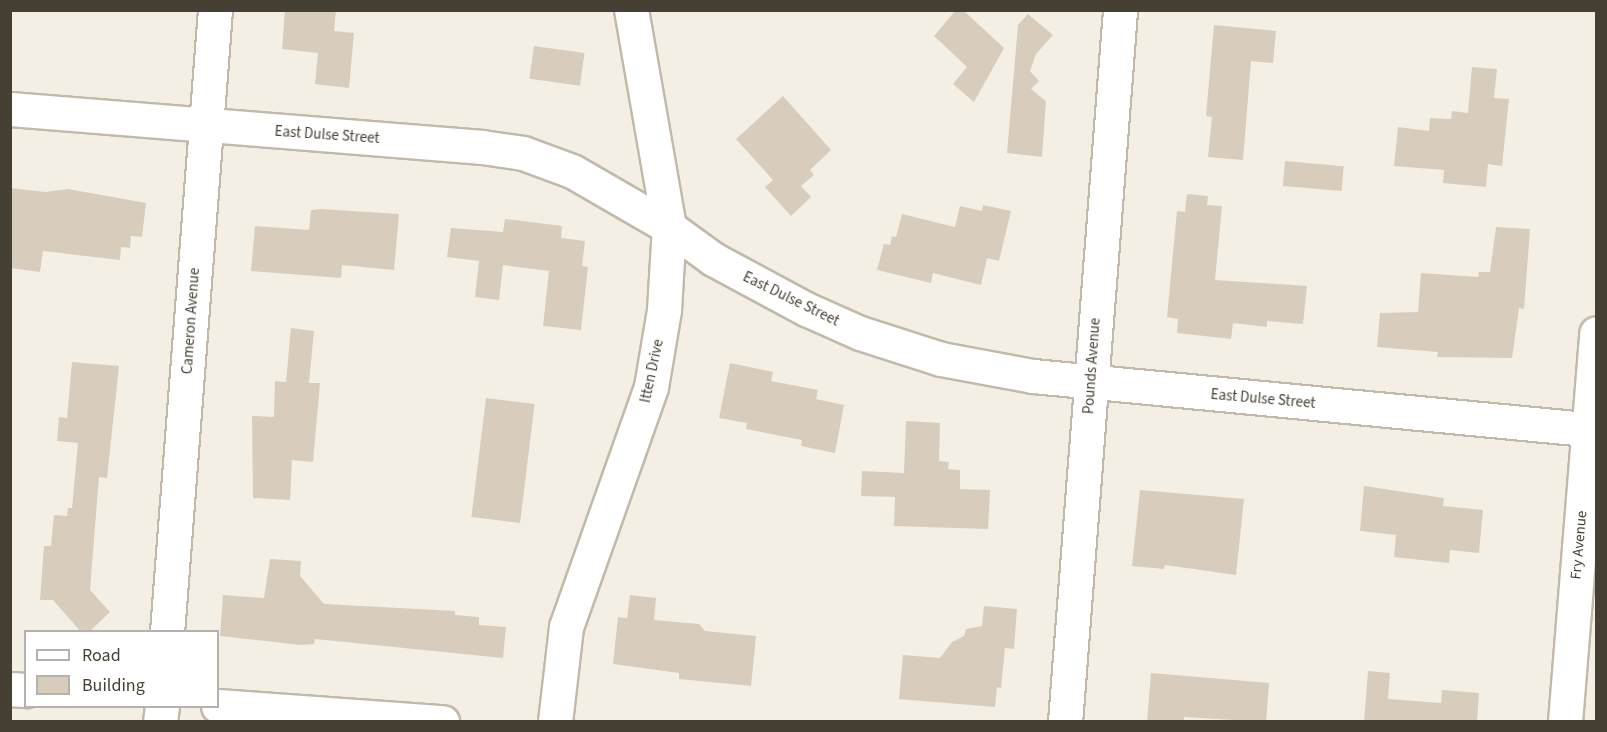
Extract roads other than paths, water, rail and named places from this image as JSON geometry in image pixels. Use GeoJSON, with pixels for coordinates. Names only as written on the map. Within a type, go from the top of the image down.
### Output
{"type":"FeatureCollection","features":[{"type":"Feature","properties":{"kind":"street","name":"Cameron Avenue"},"geometry":{"type":"LineString","coordinates":[[167,630],[215,10]]}},
{"type":"Feature","properties":{"kind":"street","name":"Itten Drive"},"geometry":{"type":"LineString","coordinates":[[555,722],[566,627],[578,585],[627,463],[651,387],[664,310],[669,227],[631,10]]}},
{"type":"Feature","properties":{"kind":"street","name":"Pounds Avenue"},"geometry":{"type":"LineString","coordinates":[[1065,722],[1120,10]]}},
{"type":"Feature","properties":{"kind":"street","name":"East Dulse Street"},"geometry":{"type":"LineString","coordinates":[[10,109],[523,153],[572,171],[669,227],[713,260],[860,333],[941,359],[1033,376],[1592,429]]}},
{"type":"Feature","properties":{"kind":"street","name":"Fry Avenue"},"geometry":{"type":"LineString","coordinates":[[1564,722],[1592,429],[1596,333]]}},
{"type":"Feature","properties":{"kind":"street"},"geometry":{"type":"LineString","coordinates":[[219,706],[442,722]]}}]}
